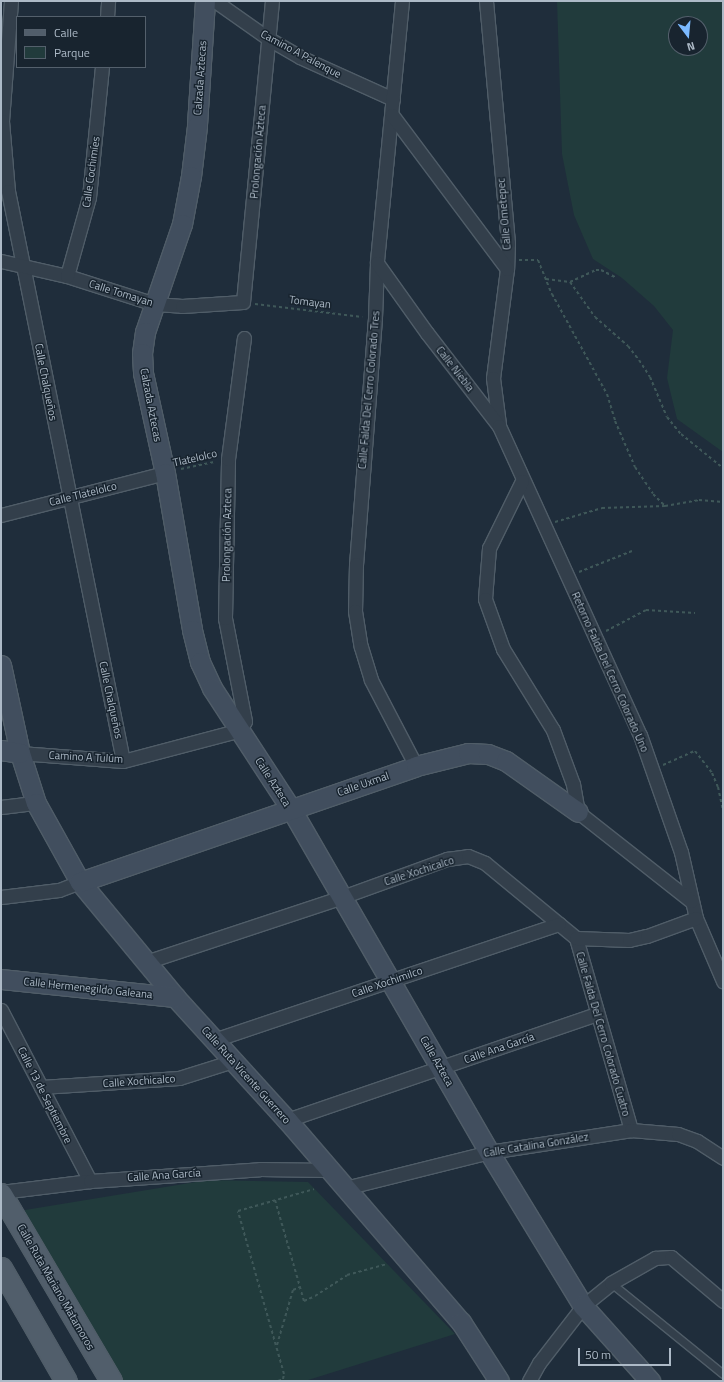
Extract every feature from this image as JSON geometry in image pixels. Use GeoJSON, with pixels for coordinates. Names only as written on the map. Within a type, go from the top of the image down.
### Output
{"type":"FeatureCollection","features":[{"type":"Feature","properties":{"kind":"main road","name":"Calle Ruta Mariano Matamoros"},"geometry":{"type":"LineString","coordinates":[[1,1193],[111,1381]]}},
{"type":"Feature","properties":{"kind":"main road"},"geometry":{"type":"LineString","coordinates":[[1,1268],[66,1381]]}},
{"type":"Feature","properties":{"kind":"street","name":"Calle Chalqueños"},"geometry":{"type":"LineString","coordinates":[[12,1],[2,121],[8,191],[123,761]]}},
{"type":"Feature","properties":{"kind":"street"},"geometry":{"type":"LineString","coordinates":[[107,16],[108,1]]}},
{"type":"Feature","properties":{"kind":"street","name":"Calzada Aztecas"},"geometry":{"type":"LineString","coordinates":[[205,1],[197,126],[191,176],[182,224],[155,304],[142,353],[143,373],[165,473],[192,630],[200,662],[212,688],[240,730]]}},
{"type":"Feature","properties":{"kind":"street","name":"Camino A Palenque"},"geometry":{"type":"LineString","coordinates":[[215,1],[269,39],[314,63],[393,99]]}},
{"type":"Feature","properties":{"kind":"street","name":"Prolongación Azteca"},"geometry":{"type":"LineString","coordinates":[[243,302],[273,1]]}},
{"type":"Feature","properties":{"kind":"street","name":"Calle Falda Del Cerro Colorado Tres"},"geometry":{"type":"LineString","coordinates":[[402,1],[377,263],[375,318],[356,564],[355,611],[361,647],[371,680],[416,766]]}},
{"type":"Feature","properties":{"kind":"street","name":"Calle Ometepec"},"geometry":{"type":"LineString","coordinates":[[486,1],[508,250],[507,269],[493,378],[499,426]]}},
{"type":"Feature","properties":{"kind":"street","name":"Calle Cochimíes"},"geometry":{"type":"LineString","coordinates":[[67,276],[89,197],[102,68]]}},
{"type":"Feature","properties":{"kind":"street"},"geometry":{"type":"LineString","coordinates":[[392,115],[507,269]]}},
{"type":"Feature","properties":{"kind":"street","name":"Calle Tomayan"},"geometry":{"type":"LineString","coordinates":[[1,261],[67,276],[155,304],[182,306],[243,302]]}},
{"type":"Feature","properties":{"kind":"street","name":"Calle Niebla"},"geometry":{"type":"LineString","coordinates":[[377,263],[427,333],[499,426],[522,481]]}},
{"type":"Feature","properties":{"kind":"street","name":"Prolongación Azteca"},"geometry":{"type":"LineString","coordinates":[[240,730],[245,714],[234,670],[225,618],[228,459],[244,338]]}},
{"type":"Feature","properties":{"kind":"street","name":"Calle Tlatelolco"},"geometry":{"type":"LineString","coordinates":[[1,515],[165,473]]}},
{"type":"Feature","properties":{"kind":"street"},"geometry":{"type":"LineString","coordinates":[[522,481],[489,548],[485,599],[503,650],[553,730],[573,784],[578,812]]}},
{"type":"Feature","properties":{"kind":"street","name":"Retorno Falda Del Cerro Colorado Uno"},"geometry":{"type":"LineString","coordinates":[[522,481],[640,735],[681,852],[696,918],[723,982]]}},
{"type":"Feature","properties":{"kind":"street","name":"Calle Ruta Vicente Guerrero"},"geometry":{"type":"LineString","coordinates":[[1,665],[20,753],[36,803],[80,882],[175,997],[287,1120],[328,1170],[461,1322],[499,1381]]}},
{"type":"Feature","properties":{"kind":"street","name":"Camino A Tulúm"},"geometry":{"type":"LineString","coordinates":[[1,750],[20,753],[123,761],[240,730]]}},
{"type":"Feature","properties":{"kind":"street","name":"Calle Azteca"},"geometry":{"type":"LineString","coordinates":[[240,730],[291,809],[489,1152],[582,1306],[650,1381]]}},
{"type":"Feature","properties":{"kind":"street","name":"Calle Uxmal"},"geometry":{"type":"LineString","coordinates":[[1,897],[59,890],[416,766],[468,752],[488,754],[506,762],[578,812],[691,901]]}},
{"type":"Feature","properties":{"kind":"street"},"geometry":{"type":"LineString","coordinates":[[1,807],[36,803]]}},
{"type":"Feature","properties":{"kind":"street","name":"Calle Xochicalco"},"geometry":{"type":"LineString","coordinates":[[146,962],[342,897],[447,859],[468,856],[485,863],[576,938]]}},
{"type":"Feature","properties":{"kind":"street"},"geometry":{"type":"LineString","coordinates":[[576,938],[629,940],[648,936],[696,918]]}},
{"type":"Feature","properties":{"kind":"street","name":"Calle Xochimilco"},"geometry":{"type":"LineString","coordinates":[[214,1040],[559,924]]}},
{"type":"Feature","properties":{"kind":"street","name":"Calle Falda Del Cerro Colorado Cuatro"},"geometry":{"type":"LineString","coordinates":[[576,938],[630,1130]]}},
{"type":"Feature","properties":{"kind":"street","name":"Calle Hermenegildo Galeana"},"geometry":{"type":"LineString","coordinates":[[1,979],[175,997]]}},
{"type":"Feature","properties":{"kind":"street","name":"Calle 13 de Septiembre"},"geometry":{"type":"LineString","coordinates":[[1,1010],[90,1181]]}},
{"type":"Feature","properties":{"kind":"street","name":"Calle Ana García"},"geometry":{"type":"LineString","coordinates":[[287,1120],[597,1014]]}},
{"type":"Feature","properties":{"kind":"street","name":"Calle Xochicalco"},"geometry":{"type":"LineString","coordinates":[[41,1087],[179,1078],[234,1061]]}},
{"type":"Feature","properties":{"kind":"street","name":"Calle Catalina González"},"geometry":{"type":"LineString","coordinates":[[345,1188],[489,1152],[630,1130],[678,1134],[698,1141],[723,1158]]}},
{"type":"Feature","properties":{"kind":"street","name":"Calle Ana García"},"geometry":{"type":"LineString","coordinates":[[1,1193],[90,1181],[260,1169],[328,1170]]}},
{"type":"Feature","properties":{"kind":"street"},"geometry":{"type":"LineString","coordinates":[[529,1381],[539,1363],[582,1306],[611,1283],[655,1258],[662,1256],[671,1257],[723,1301]]}},
{"type":"Feature","properties":{"kind":"lane"},"geometry":{"type":"LineString","coordinates":[[611,1283],[723,1374]]}},
{"type":"Feature","properties":{"kind":"path"},"geometry":{"type":"LineString","coordinates":[[508,250],[514,259],[538,260],[546,279],[607,394],[614,421],[640,476],[653,494],[666,506]]}},
{"type":"Feature","properties":{"kind":"path"},"geometry":{"type":"LineString","coordinates":[[546,279],[570,282],[596,270],[601,270],[615,277]]}},
{"type":"Feature","properties":{"kind":"path"},"geometry":{"type":"LineString","coordinates":[[570,282],[595,317],[628,346],[639,360],[650,377],[667,417],[694,447],[723,468]]}},
{"type":"Feature","properties":{"kind":"path","name":"Tomayan"},"geometry":{"type":"LineString","coordinates":[[243,302],[375,318]]}},
{"type":"Feature","properties":{"kind":"path","name":"Tlatelolco"},"geometry":{"type":"LineString","coordinates":[[165,473],[228,459]]}},
{"type":"Feature","properties":{"kind":"path"},"geometry":{"type":"LineString","coordinates":[[544,528],[564,518],[602,508],[666,506],[684,501],[723,502]]}},
{"type":"Feature","properties":{"kind":"path"},"geometry":{"type":"LineString","coordinates":[[567,576],[632,552]]}},
{"type":"Feature","properties":{"kind":"path"},"geometry":{"type":"LineString","coordinates":[[594,638],[646,610],[696,613]]}},
{"type":"Feature","properties":{"kind":"path"},"geometry":{"type":"LineString","coordinates":[[652,770],[695,751],[712,773],[718,787],[723,811]]}},
{"type":"Feature","properties":{"kind":"path"},"geometry":{"type":"LineString","coordinates":[[278,1381],[283,1379],[284,1374],[238,1211],[314,1189]]}},
{"type":"Feature","properties":{"kind":"path"},"geometry":{"type":"LineString","coordinates":[[275,1200],[304,1301],[315,1296],[347,1275],[387,1264]]}},
{"type":"Feature","properties":{"kind":"path"},"geometry":{"type":"LineString","coordinates":[[276,1347],[293,1290],[300,1287]]}},
{"type":"Feature","properties":{"kind":"green space"},"geometry":{"type":"Polygon","coordinates":[[[557,1],[723,1],[723,452],[677,419],[667,378],[673,330],[654,306],[622,278],[593,259],[574,215],[562,154],[557,1]]]}},
{"type":"Feature","properties":{"kind":"green space"},"geometry":{"type":"Polygon","coordinates":[[[208,1180],[308,1182],[455,1334],[305,1381],[121,1381],[28,1225],[25,1210],[208,1180]]]}}]}
